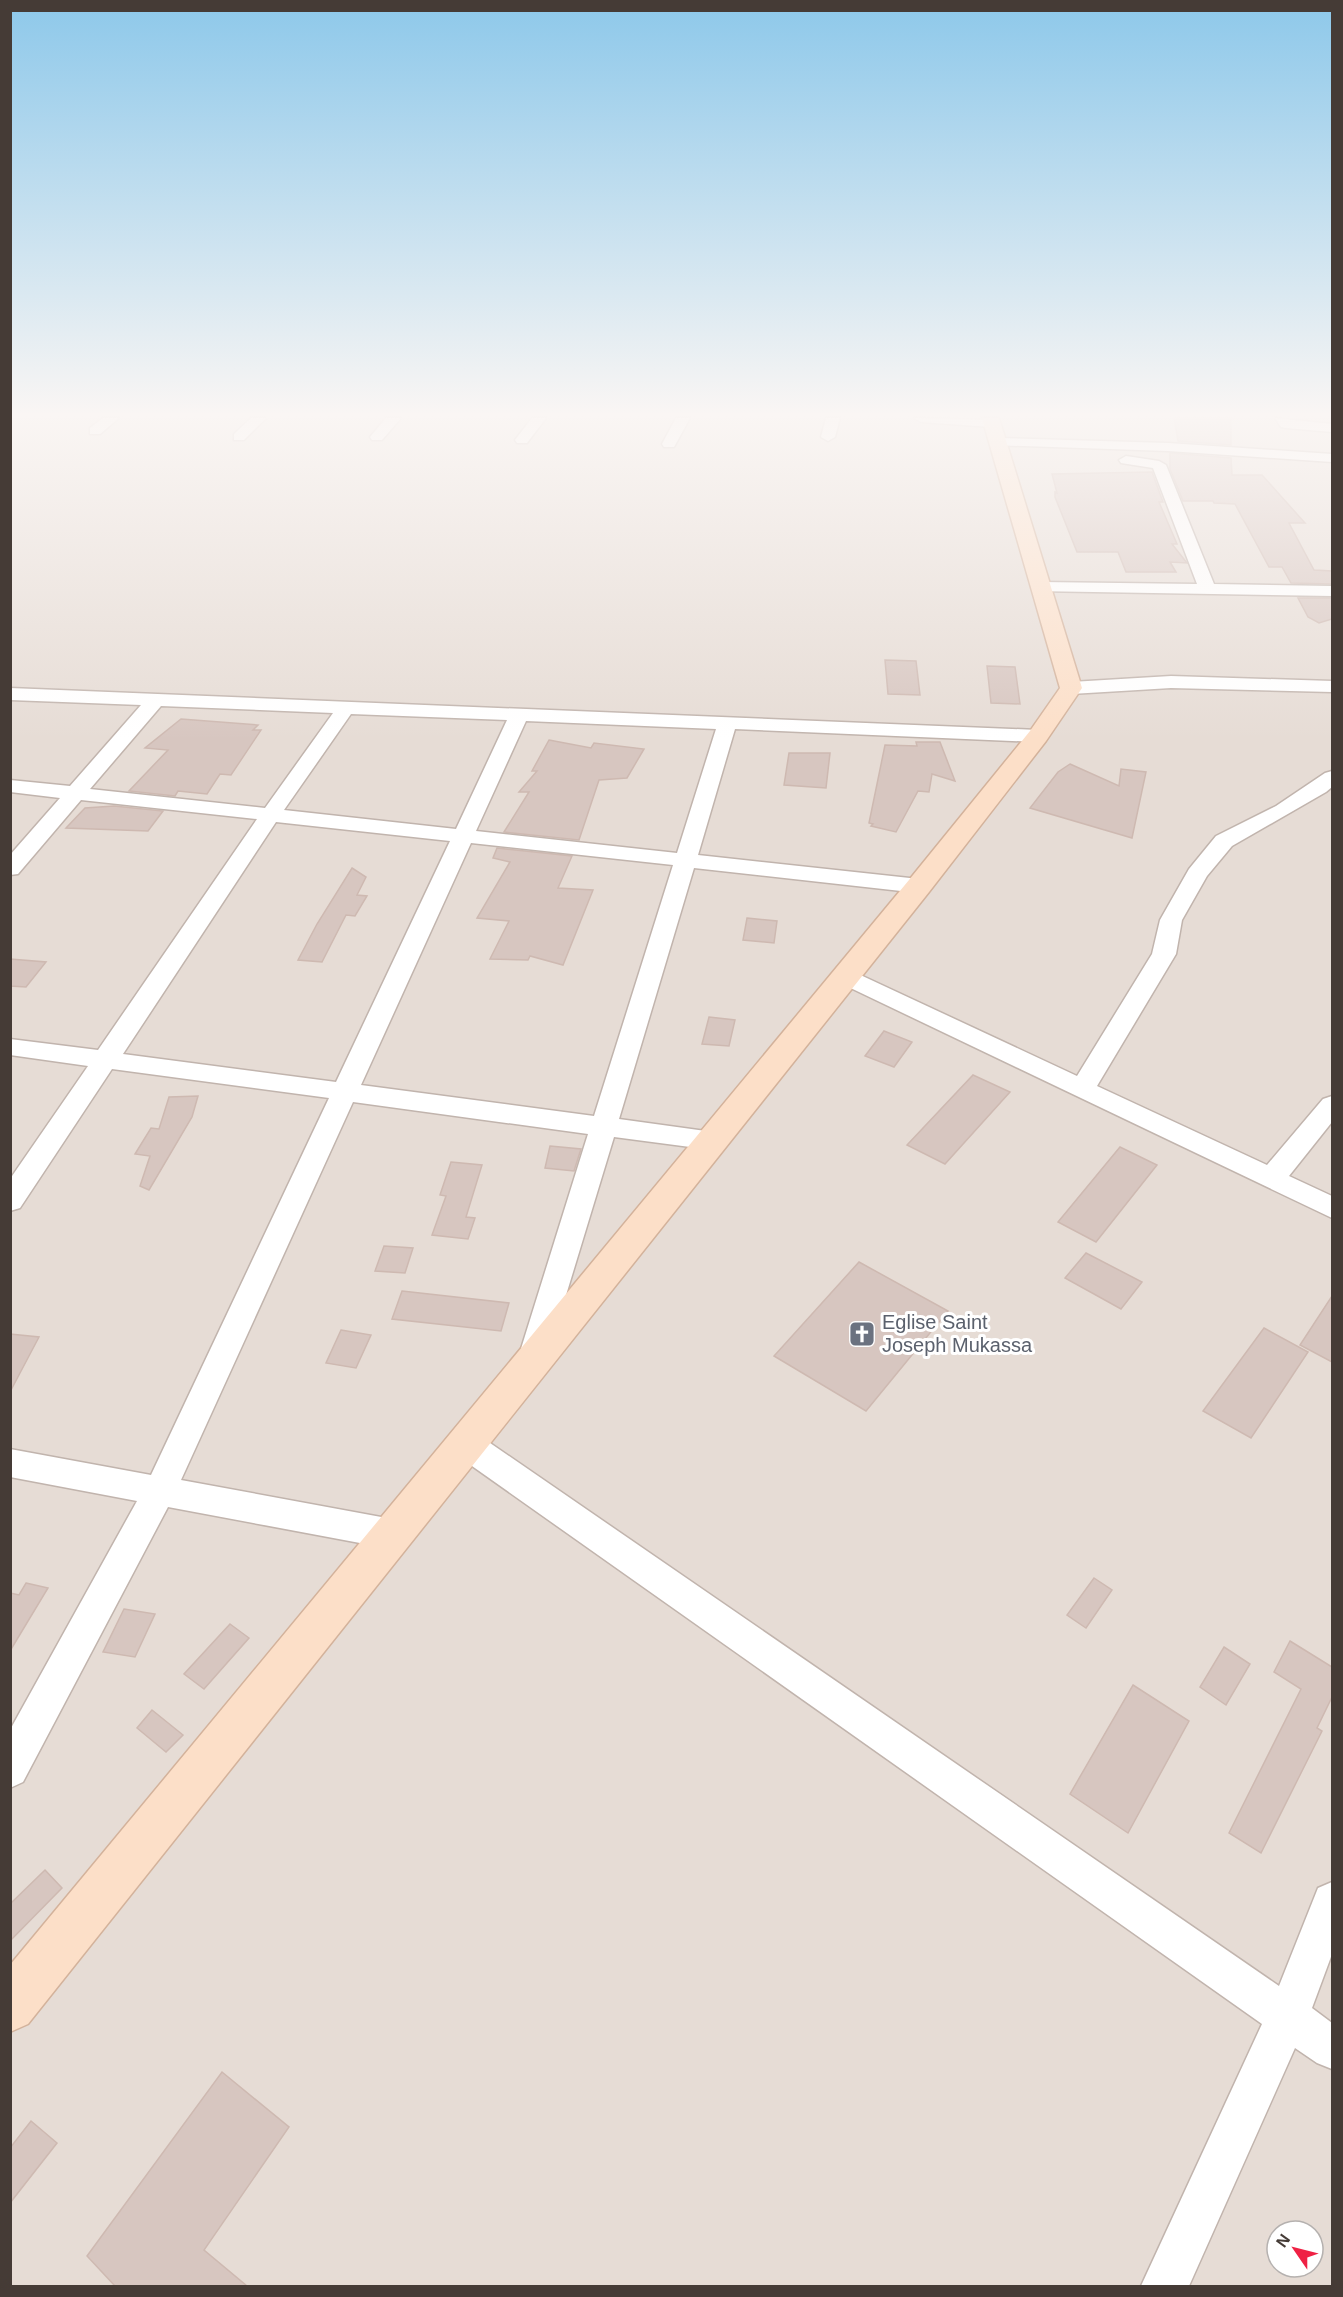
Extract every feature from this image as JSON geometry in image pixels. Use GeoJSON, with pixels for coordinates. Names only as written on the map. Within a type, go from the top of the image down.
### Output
{"type":"FeatureCollection","features":[{"type":"Feature","properties":{"kind":"street"},"geometry":{"type":"LineString","coordinates":[[1022,525],[1071,688]]}},
{"type":"Feature","properties":{"kind":"street"},"geometry":{"type":"LineString","coordinates":[[1182,525],[1207,589]]}},
{"type":"Feature","properties":{"kind":"street"},"geometry":{"type":"LineString","coordinates":[[1040,587],[1332,591]]}},
{"type":"Feature","properties":{"kind":"street"},"geometry":{"type":"LineString","coordinates":[[1071,688],[1171,682],[1332,687]]}},
{"type":"Feature","properties":{"kind":"street"},"geometry":{"type":"LineString","coordinates":[[10,2006],[846,977],[1038,736],[1071,688]]}},
{"type":"Feature","properties":{"kind":"street"},"geometry":{"type":"LineString","coordinates":[[10,694],[1038,736]]}},
{"type":"Feature","properties":{"kind":"street"},"geometry":{"type":"LineString","coordinates":[[10,869],[155,701]]}},
{"type":"Feature","properties":{"kind":"street"},"geometry":{"type":"LineString","coordinates":[[10,1201],[271,814],[345,709]]}},
{"type":"Feature","properties":{"kind":"street"},"geometry":{"type":"LineString","coordinates":[[10,1769],[160,1490],[465,838],[519,716]]}},
{"type":"Feature","properties":{"kind":"street"},"geometry":{"type":"LineString","coordinates":[[531,1365],[687,861],[727,724]]}},
{"type":"Feature","properties":{"kind":"street"},"geometry":{"type":"LineString","coordinates":[[10,786],[271,814],[465,838],[919,886]]}},
{"type":"Feature","properties":{"kind":"street"},"geometry":{"type":"LineString","coordinates":[[1082,1090],[1129,1017],[1164,954],[1171,920],[1197,874],[1224,841],[1328,790]]}},
{"type":"Feature","properties":{"kind":"street"},"geometry":{"type":"LineString","coordinates":[[846,977],[1332,1208]]}},
{"type":"Feature","properties":{"kind":"street"},"geometry":{"type":"LineString","coordinates":[[10,1047],[713,1141]]}},
{"type":"Feature","properties":{"kind":"street"},"geometry":{"type":"LineString","coordinates":[[1271,1179],[1332,1105]]}},
{"type":"Feature","properties":{"kind":"street"},"geometry":{"type":"LineString","coordinates":[[466,1444],[1332,2048]]}},
{"type":"Feature","properties":{"kind":"street"},"geometry":{"type":"LineString","coordinates":[[10,1463],[393,1534]]}},
{"type":"Feature","properties":{"kind":"street"},"geometry":{"type":"LineString","coordinates":[[1165,2286],[1287,2018],[1332,1902]]}},
{"type":"Feature","properties":{"kind":"shaded area"},"geometry":{"type":"Polygon","coordinates":[[[11,525],[1332,525],[1332,2286],[11,2286],[11,525]]]}},
{"type":"Feature","properties":{"kind":"building"},"geometry":{"type":"Polygon","coordinates":[[[1066,525],[1169,525],[1177,544],[1172,544],[1187,563],[1170,562],[1176,572],[1126,572],[1118,552],[1077,552],[1066,525]]]}},
{"type":"Feature","properties":{"kind":"building"},"geometry":{"type":"Polygon","coordinates":[[[1246,525],[1290,525],[1314,570],[1332,571],[1332,584],[1291,583],[1282,567],[1269,567],[1246,525]]]}},
{"type":"Feature","properties":{"kind":"building"},"geometry":{"type":"Polygon","coordinates":[[[1298,598],[1332,598],[1332,619],[1319,623],[1308,617],[1298,598]]]}},
{"type":"Feature","properties":{"kind":"building"},"geometry":{"type":"Polygon","coordinates":[[[885,660],[916,661],[920,695],[888,694],[885,660]]]}},
{"type":"Feature","properties":{"kind":"building"},"geometry":{"type":"Polygon","coordinates":[[[987,666],[1015,667],[1020,704],[991,703],[987,666]]]}},
{"type":"Feature","properties":{"kind":"building"},"geometry":{"type":"Polygon","coordinates":[[[181,719],[258,725],[253,730],[261,730],[231,775],[220,774],[207,794],[178,791],[175,796],[129,791],[168,750],[145,748],[181,719]]]}},
{"type":"Feature","properties":{"kind":"building"},"geometry":{"type":"Polygon","coordinates":[[[549,740],[591,748],[594,743],[644,749],[627,778],[599,780],[579,840],[504,832],[529,792],[519,792],[537,771],[532,771],[549,740]]]}},
{"type":"Feature","properties":{"kind":"building"},"geometry":{"type":"Polygon","coordinates":[[[916,742],[940,742],[955,781],[932,774],[929,792],[918,791],[896,832],[871,826],[873,824],[869,823],[885,745],[917,746],[916,742]]]}},
{"type":"Feature","properties":{"kind":"building"},"geometry":{"type":"Polygon","coordinates":[[[789,753],[830,753],[826,788],[784,785],[789,753]]]}},
{"type":"Feature","properties":{"kind":"building"},"geometry":{"type":"Polygon","coordinates":[[[1070,764],[1119,786],[1121,769],[1146,772],[1132,838],[1030,808],[1058,772],[1070,764]]]}},
{"type":"Feature","properties":{"kind":"building"},"geometry":{"type":"Polygon","coordinates":[[[114,806],[163,811],[148,831],[66,828],[85,808],[114,806]]]}},
{"type":"Feature","properties":{"kind":"building"},"geometry":{"type":"Polygon","coordinates":[[[497,848],[572,856],[558,888],[593,890],[563,965],[530,956],[528,960],[490,959],[509,921],[477,918],[510,862],[493,858],[497,848]]]}},
{"type":"Feature","properties":{"kind":"building"},"geometry":{"type":"Polygon","coordinates":[[[352,868],[366,877],[357,895],[367,896],[355,916],[346,915],[322,962],[298,960],[317,924],[352,868]]]}},
{"type":"Feature","properties":{"kind":"building"},"geometry":{"type":"Polygon","coordinates":[[[747,918],[777,921],[774,943],[743,940],[747,918]]]}},
{"type":"Feature","properties":{"kind":"building"},"geometry":{"type":"Polygon","coordinates":[[[10,959],[46,962],[26,987],[10,986],[10,959]]]}},
{"type":"Feature","properties":{"kind":"building"},"geometry":{"type":"Polygon","coordinates":[[[709,1017],[735,1020],[729,1046],[702,1044],[709,1017]]]}},
{"type":"Feature","properties":{"kind":"building"},"geometry":{"type":"Polygon","coordinates":[[[884,1031],[912,1042],[894,1067],[865,1056],[884,1031]]]}},
{"type":"Feature","properties":{"kind":"building"},"geometry":{"type":"Polygon","coordinates":[[[973,1075],[1010,1092],[945,1164],[907,1145],[973,1075]]]}},
{"type":"Feature","properties":{"kind":"building"},"geometry":{"type":"Polygon","coordinates":[[[198,1096],[192,1117],[149,1190],[140,1186],[150,1156],[135,1154],[151,1128],[159,1129],[169,1097],[198,1096]]]}},
{"type":"Feature","properties":{"kind":"building"},"geometry":{"type":"Polygon","coordinates":[[[550,1146],[581,1149],[574,1171],[545,1168],[550,1146]]]}},
{"type":"Feature","properties":{"kind":"building"},"geometry":{"type":"Polygon","coordinates":[[[1120,1147],[1157,1165],[1096,1242],[1058,1222],[1120,1147]]]}},
{"type":"Feature","properties":{"kind":"building"},"geometry":{"type":"Polygon","coordinates":[[[451,1162],[482,1165],[466,1217],[475,1218],[468,1239],[432,1235],[446,1196],[440,1195],[451,1162]]]}},
{"type":"Feature","properties":{"kind":"building"},"geometry":{"type":"Polygon","coordinates":[[[384,1246],[413,1248],[405,1273],[375,1271],[384,1246]]]}},
{"type":"Feature","properties":{"kind":"building"},"geometry":{"type":"Polygon","coordinates":[[[1086,1253],[1142,1282],[1121,1309],[1065,1278],[1086,1253]]]}},
{"type":"Feature","properties":{"kind":"building","name":"Eglise Saint Joseph Mukassa"},"geometry":{"type":"Polygon","coordinates":[[[859,1262],[948,1311],[866,1411],[774,1356],[859,1262]]]}},
{"type":"Feature","properties":{"kind":"building"},"geometry":{"type":"Polygon","coordinates":[[[402,1291],[509,1303],[501,1331],[392,1319],[402,1291]]]}},
{"type":"Feature","properties":{"kind":"building"},"geometry":{"type":"Polygon","coordinates":[[[1332,1296],[1332,1362],[1300,1345],[1332,1296]]]}},
{"type":"Feature","properties":{"kind":"building"},"geometry":{"type":"Polygon","coordinates":[[[1264,1328],[1308,1352],[1251,1438],[1203,1411],[1264,1328]]]}},
{"type":"Feature","properties":{"kind":"building"},"geometry":{"type":"Polygon","coordinates":[[[341,1330],[371,1335],[356,1368],[326,1363],[341,1330]]]}},
{"type":"Feature","properties":{"kind":"building"},"geometry":{"type":"Polygon","coordinates":[[[10,1334],[39,1337],[10,1392],[10,1334]]]}},
{"type":"Feature","properties":{"kind":"building"},"geometry":{"type":"Polygon","coordinates":[[[1094,1578],[1112,1590],[1086,1628],[1067,1615],[1094,1578]]]}},
{"type":"Feature","properties":{"kind":"building"},"geometry":{"type":"Polygon","coordinates":[[[26,1583],[48,1588],[10,1651],[10,1593],[19,1595],[26,1583]]]}},
{"type":"Feature","properties":{"kind":"building"},"geometry":{"type":"Polygon","coordinates":[[[124,1609],[155,1614],[135,1657],[103,1652],[124,1609]]]}},
{"type":"Feature","properties":{"kind":"building"},"geometry":{"type":"Polygon","coordinates":[[[230,1624],[249,1638],[204,1689],[184,1674],[230,1624]]]}},
{"type":"Feature","properties":{"kind":"building"},"geometry":{"type":"Polygon","coordinates":[[[1290,1641],[1332,1667],[1332,1697],[1317,1728],[1322,1731],[1261,1853],[1229,1833],[1301,1689],[1274,1672],[1290,1641]]]}},
{"type":"Feature","properties":{"kind":"building"},"geometry":{"type":"Polygon","coordinates":[[[1224,1647],[1250,1664],[1226,1705],[1200,1687],[1224,1647]]]}},
{"type":"Feature","properties":{"kind":"building"},"geometry":{"type":"Polygon","coordinates":[[[1133,1685],[1189,1721],[1128,1833],[1070,1794],[1133,1685]]]}},
{"type":"Feature","properties":{"kind":"building"},"geometry":{"type":"Polygon","coordinates":[[[152,1710],[183,1735],[166,1752],[137,1728],[152,1710]]]}},
{"type":"Feature","properties":{"kind":"building"},"geometry":{"type":"Polygon","coordinates":[[[45,1870],[62,1888],[10,1941],[10,1904],[45,1870]]]}},
{"type":"Feature","properties":{"kind":"building"},"geometry":{"type":"Polygon","coordinates":[[[222,2072],[289,2127],[204,2250],[247,2286],[115,2286],[87,2256],[222,2072]]]}},
{"type":"Feature","properties":{"kind":"building"},"geometry":{"type":"Polygon","coordinates":[[[31,2121],[57,2143],[10,2203],[10,2148],[31,2121]]]}},
{"type":"Feature","properties":{"kind":"place","name":"Eglise Saint Joseph Mukassa"},"geometry":{"type":"Point","coordinates":[862,1334]}}]}
